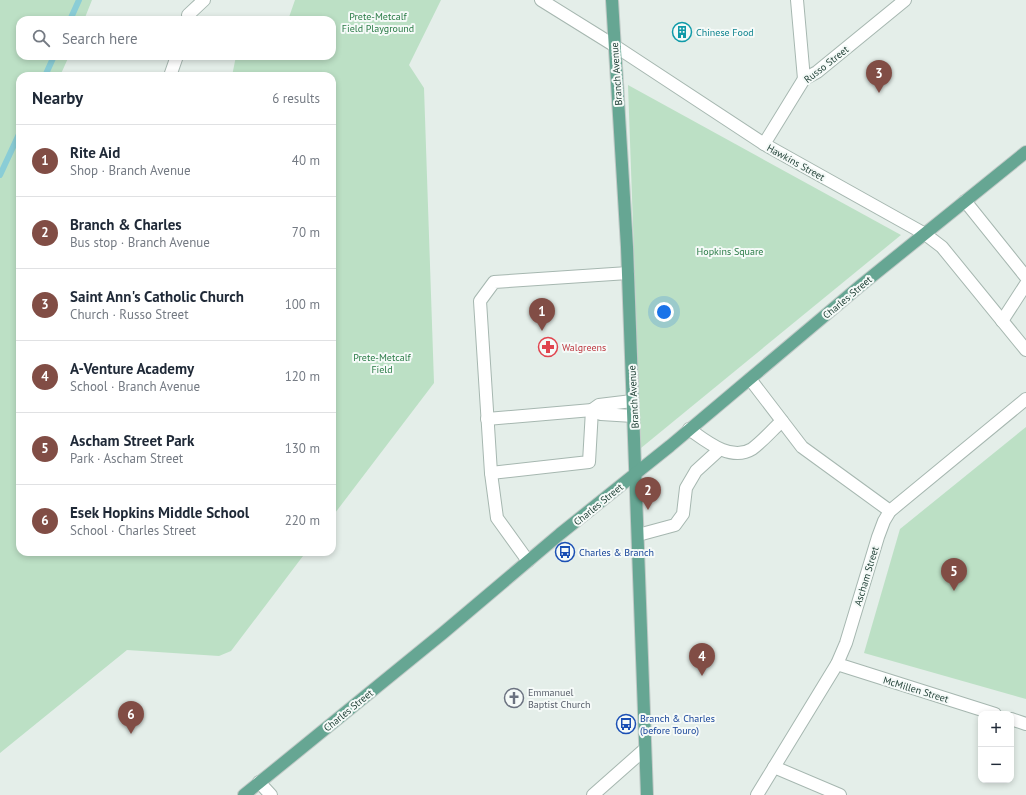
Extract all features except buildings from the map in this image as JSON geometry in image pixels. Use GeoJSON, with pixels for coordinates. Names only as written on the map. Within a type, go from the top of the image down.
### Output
{"type":"FeatureCollection","features":[{"type":"Feature","properties":{"kind":"main road","name":"Branch Avenue"},"geometry":{"type":"LineString","coordinates":[[612,0],[628,273],[636,473],[644,749],[647,795]]}},
{"type":"Feature","properties":{"kind":"main road","name":"Charles Street"},"geometry":{"type":"LineString","coordinates":[[244,795],[443,633],[528,561],[1026,152]]}},
{"type":"Feature","properties":{"kind":"street"},"geometry":{"type":"LineString","coordinates":[[188,16],[192,0]]}},
{"type":"Feature","properties":{"kind":"street"},"geometry":{"type":"LineString","coordinates":[[189,16],[204,0]]}},
{"type":"Feature","properties":{"kind":"street","name":"Hawkins Street"},"geometry":{"type":"LineString","coordinates":[[541,0],[615,46],[634,60],[764,144],[925,234],[942,247],[1026,350]]}},
{"type":"Feature","properties":{"kind":"street"},"geometry":{"type":"LineString","coordinates":[[797,0],[804,79]]}},
{"type":"Feature","properties":{"kind":"street","name":"Russo Street"},"geometry":{"type":"LineString","coordinates":[[764,144],[804,79],[817,72],[905,0]]}},
{"type":"Feature","properties":{"kind":"street"},"geometry":{"type":"LineString","coordinates":[[171,72],[176,60]]}},
{"type":"Feature","properties":{"kind":"street"},"geometry":{"type":"LineString","coordinates":[[965,201],[1026,277]]}},
{"type":"Feature","properties":{"kind":"street"},"geometry":{"type":"LineString","coordinates":[[528,561],[497,518],[491,473],[480,301],[494,282],[628,273]]}},
{"type":"Feature","properties":{"kind":"street"},"geometry":{"type":"LineString","coordinates":[[1002,321],[1026,284]]}},
{"type":"Feature","properties":{"kind":"street"},"geometry":{"type":"LineString","coordinates":[[750,379],[802,447],[890,511]]}},
{"type":"Feature","properties":{"kind":"street","name":"Ascham Street"},"geometry":{"type":"LineString","coordinates":[[757,795],[837,664],[846,643],[878,537],[884,521],[890,511],[1026,399]]}},
{"type":"Feature","properties":{"kind":"street"},"geometry":{"type":"LineString","coordinates":[[491,473],[589,462],[592,410],[598,405],[632,401]]}},
{"type":"Feature","properties":{"kind":"street"},"geometry":{"type":"LineString","coordinates":[[487,419],[592,410],[601,414],[633,416]]}},
{"type":"Feature","properties":{"kind":"street"},"geometry":{"type":"LineString","coordinates":[[689,429],[719,450],[738,453],[751,449],[782,421]]}},
{"type":"Feature","properties":{"kind":"street"},"geometry":{"type":"LineString","coordinates":[[638,535],[675,524],[683,514],[686,488],[696,471],[719,450]]}},
{"type":"Feature","properties":{"kind":"street","name":"McMillen Street"},"geometry":{"type":"LineString","coordinates":[[837,664],[986,711]]}},
{"type":"Feature","properties":{"kind":"street"},"geometry":{"type":"LineString","coordinates":[[1014,720],[1026,724]]}},
{"type":"Feature","properties":{"kind":"street"},"geometry":{"type":"LineString","coordinates":[[593,795],[644,749]]}},
{"type":"Feature","properties":{"kind":"street"},"geometry":{"type":"LineString","coordinates":[[774,767],[840,795]]}},
{"type":"Feature","properties":{"kind":"street"},"geometry":{"type":"LineString","coordinates":[[259,782],[271,795]]}},
{"type":"Feature","properties":{"kind":"green space"},"geometry":{"type":"Polygon","coordinates":[[[0,0],[92,0],[86,16],[16,16],[16,60],[67,60],[62,72],[16,72],[16,556],[303,556],[231,651],[219,656],[127,650],[0,753],[0,0]]]}},
{"type":"Feature","properties":{"kind":"green space","name":"Prete-Metcalf Field"},"geometry":{"type":"Polygon","coordinates":[[[295,0],[441,0],[409,65],[424,88],[434,383],[336,512],[336,72],[233,72],[235,60],[336,60],[336,16],[289,16],[295,0]]]}},
{"type":"Feature","properties":{"kind":"green space","name":"Hopkins Square"},"geometry":{"type":"Polygon","coordinates":[[[628,85],[901,235],[641,448],[628,85]]]}},
{"type":"Feature","properties":{"kind":"green space"},"geometry":{"type":"Polygon","coordinates":[[[1026,427],[1026,699],[864,653],[900,529],[1026,427]]]}},
{"type":"Feature","properties":{"kind":"waterway"},"geometry":{"type":"LineString","coordinates":[[72,16],[79,0]]}},
{"type":"Feature","properties":{"kind":"waterway"},"geometry":{"type":"LineString","coordinates":[[47,72],[52,60]]}},
{"type":"Feature","properties":{"kind":"waterway"},"geometry":{"type":"LineString","coordinates":[[0,175],[16,141]]}},
{"type":"Feature","properties":{"kind":"place","name":"Chinese Food"},"geometry":{"type":"Point","coordinates":[682,32]}},
{"type":"Feature","properties":{"kind":"place","name":"Saint Ann's Catholic Church"},"geometry":{"type":"Point","coordinates":[879,93]}},
{"type":"Feature","properties":{"kind":"place","name":"Rite Aid"},"geometry":{"type":"Point","coordinates":[542,331]}},
{"type":"Feature","properties":{"kind":"place","name":"Walgreens"},"geometry":{"type":"Point","coordinates":[548,347]}},
{"type":"Feature","properties":{"kind":"place","name":"Branch & Charles"},"geometry":{"type":"Point","coordinates":[648,510]}},
{"type":"Feature","properties":{"kind":"place","name":"Charles & Branch"},"geometry":{"type":"Point","coordinates":[565,552]}},
{"type":"Feature","properties":{"kind":"place","name":"Ascham Street Park"},"geometry":{"type":"Point","coordinates":[954,591]}},
{"type":"Feature","properties":{"kind":"place","name":"A-Venture Academy"},"geometry":{"type":"Point","coordinates":[702,676]}},
{"type":"Feature","properties":{"kind":"place","name":"Emmanuel Baptist Church"},"geometry":{"type":"Point","coordinates":[514,698]}},
{"type":"Feature","properties":{"kind":"place","name":"Branch & Charles (before Touro)"},"geometry":{"type":"Point","coordinates":[626,724]}},
{"type":"Feature","properties":{"kind":"place","name":"Esek Hopkins Middle School"},"geometry":{"type":"Point","coordinates":[131,734]}},
{"type":"Feature","properties":{"kind":"park label","name":"Prete-Metcalf Field Playground"},"geometry":{"type":"Point","coordinates":[378,22]}}]}
